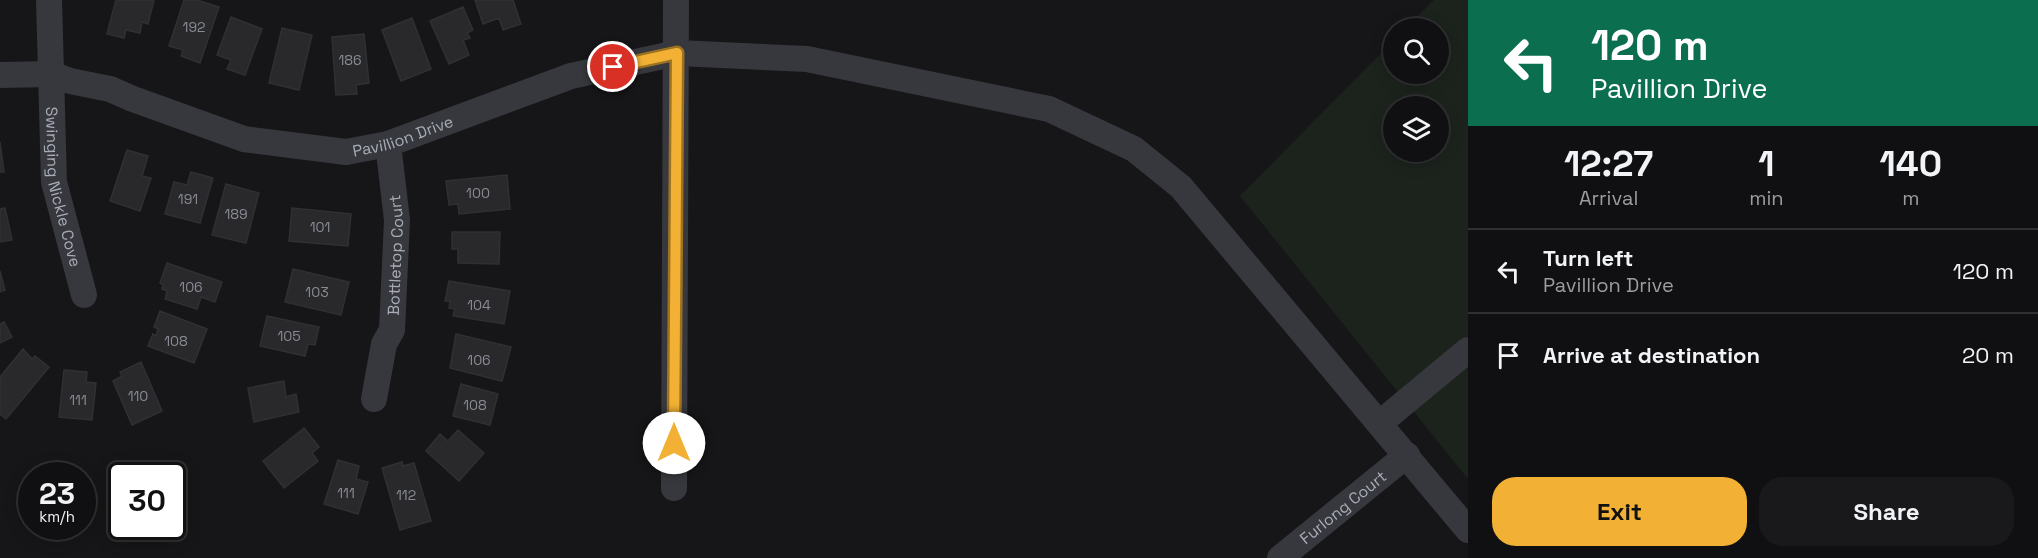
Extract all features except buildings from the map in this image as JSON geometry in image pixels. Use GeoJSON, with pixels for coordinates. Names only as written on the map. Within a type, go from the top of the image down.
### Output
{"type":"FeatureCollection","features":[{"type":"Feature","properties":{"kind":"street","name":"Swinging Nickle Cove"},"geometry":{"type":"LineString","coordinates":[[48,0],[54,182],[84,295]]}},
{"type":"Feature","properties":{"kind":"street"},"geometry":{"type":"LineString","coordinates":[[674,488],[676,0]]}},
{"type":"Feature","properties":{"kind":"street","name":"Pavillion Drive"},"geometry":{"type":"LineString","coordinates":[[0,75],[51,74],[70,81],[110,89],[244,139],[346,152],[388,144],[571,76],[677,53],[807,58],[1049,109],[1134,149],[1181,187],[1468,530]]}},
{"type":"Feature","properties":{"kind":"street","name":"Bottletop Court"},"geometry":{"type":"LineString","coordinates":[[374,399],[384,344],[392,330],[397,220],[388,144]]}},
{"type":"Feature","properties":{"kind":"street"},"geometry":{"type":"LineString","coordinates":[[1380,423],[1468,350]]}},
{"type":"Feature","properties":{"kind":"street","name":"Furlong Court"},"geometry":{"type":"LineString","coordinates":[[1280,558],[1407,455]]}},
{"type":"Feature","properties":{"kind":"shaded area"},"geometry":{"type":"Polygon","coordinates":[[[1434,0],[1468,0],[1468,479],[1240,196],[1383,51],[1383,84],[1449,84],[1449,18],[1416,18],[1434,0]]]}},
{"type":"Feature","properties":{"kind":"route"},"geometry":{"type":"LineString","coordinates":[[613,67],[677,53],[674,443]]}}]}
